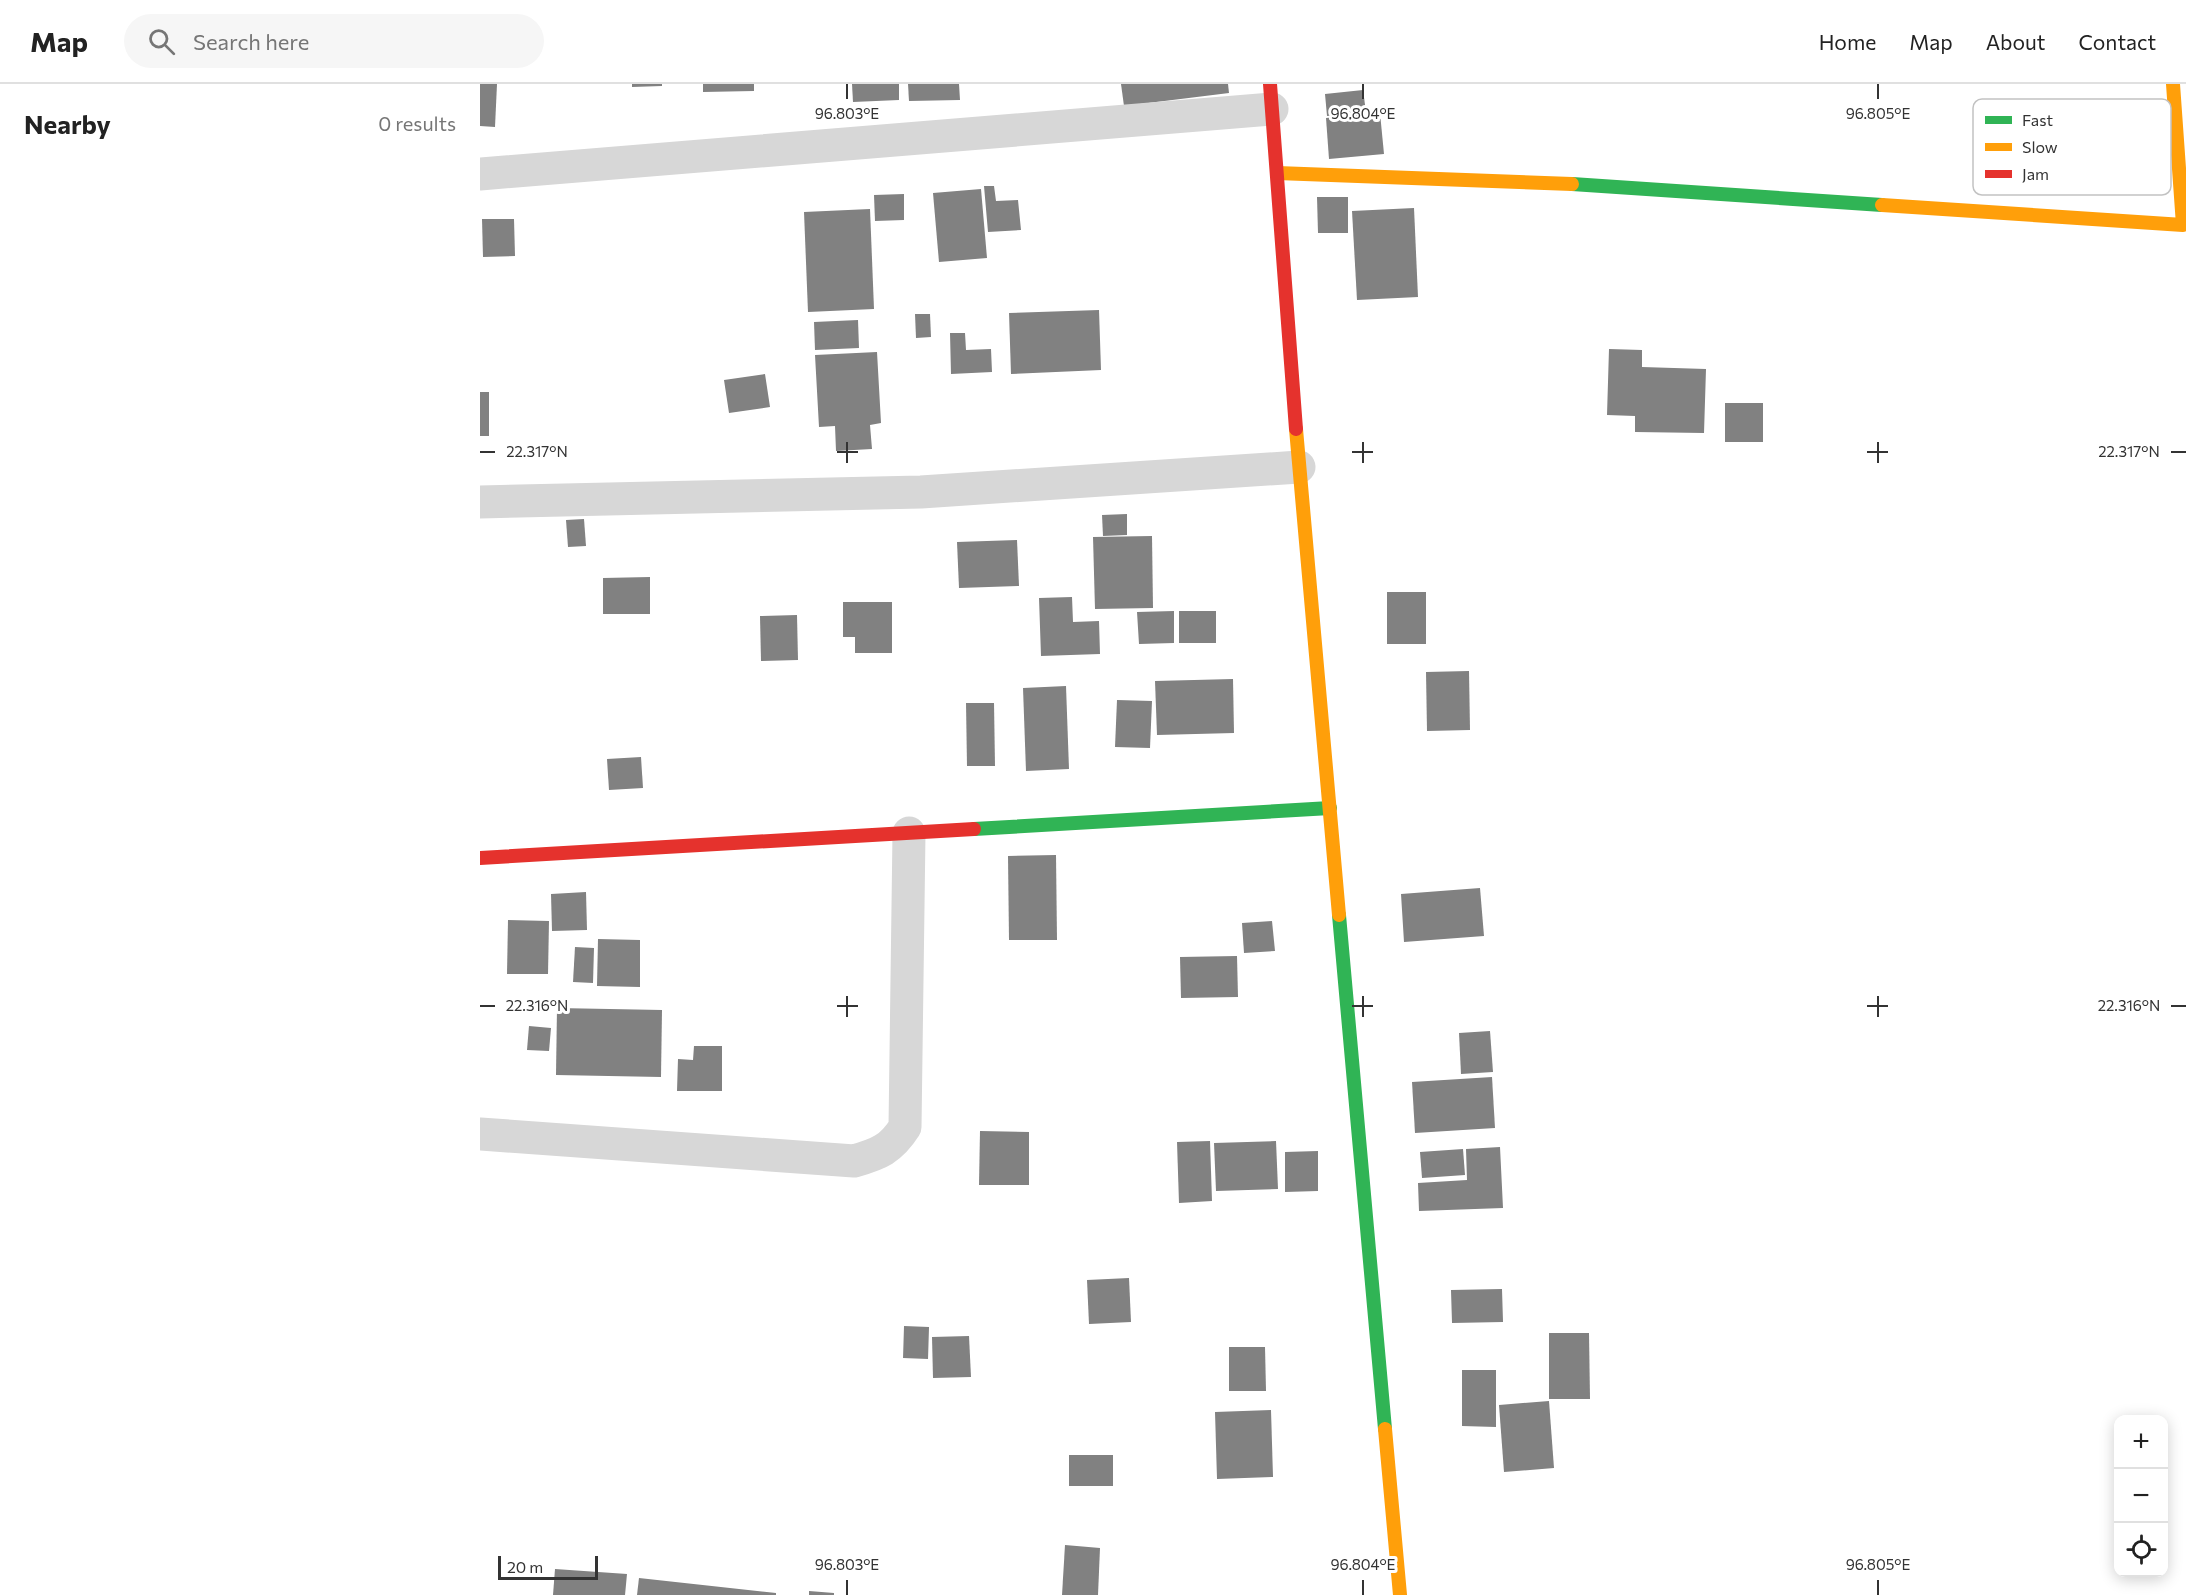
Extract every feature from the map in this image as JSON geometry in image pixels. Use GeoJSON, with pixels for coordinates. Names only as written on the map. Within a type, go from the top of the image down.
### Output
{"type":"FeatureCollection","features":[{"type":"Feature","properties":{"kind":"main road"},"geometry":{"type":"LineString","coordinates":[[1277,172],[1585,185],[2185,227],[2173,84]]}},
{"type":"Feature","properties":{"kind":"main road"},"geometry":{"type":"LineString","coordinates":[[1271,97],[1299,467],[1400,1595]]}},
{"type":"Feature","properties":{"kind":"main road"},"geometry":{"type":"LineString","coordinates":[[480,858],[1330,808]]}},
{"type":"Feature","properties":{"kind":"street"},"geometry":{"type":"LineString","coordinates":[[480,174],[1271,97]]}},
{"type":"Feature","properties":{"kind":"street"},"geometry":{"type":"LineString","coordinates":[[480,502],[921,492],[1299,467]]}},
{"type":"Feature","properties":{"kind":"street"},"geometry":{"type":"LineString","coordinates":[[480,1134],[854,1161],[872,1156],[895,1143],[905,1127],[909,833]]}},
{"type":"Feature","properties":{"kind":"building"},"geometry":{"type":"Polygon","coordinates":[[[480,84],[497,84],[495,127],[480,126],[480,84]]]}},
{"type":"Feature","properties":{"kind":"building"},"geometry":{"type":"Polygon","coordinates":[[[632,84],[662,84],[662,86],[632,87],[632,84]]]}},
{"type":"Feature","properties":{"kind":"building"},"geometry":{"type":"Polygon","coordinates":[[[703,84],[754,84],[754,91],[703,92],[703,84]]]}},
{"type":"Feature","properties":{"kind":"building"},"geometry":{"type":"Polygon","coordinates":[[[852,84],[899,84],[899,100],[853,102],[852,84]]]}},
{"type":"Feature","properties":{"kind":"building"},"geometry":{"type":"Polygon","coordinates":[[[908,84],[959,84],[960,100],[909,101],[908,84]]]}},
{"type":"Feature","properties":{"kind":"building"},"geometry":{"type":"Polygon","coordinates":[[[1121,84],[1228,84],[1229,93],[1124,106],[1121,84]]]}},
{"type":"Feature","properties":{"kind":"building"},"geometry":{"type":"Polygon","coordinates":[[[1363,90],[1366,112],[1327,116],[1325,94],[1363,90]]]}},
{"type":"Feature","properties":{"kind":"building"},"geometry":{"type":"Polygon","coordinates":[[[1380,113],[1384,154],[1329,159],[1326,118],[1380,113]]]}},
{"type":"Feature","properties":{"kind":"building"},"geometry":{"type":"Polygon","coordinates":[[[984,186],[994,186],[996,201],[1018,200],[1021,230],[988,232],[984,186]]]}},
{"type":"Feature","properties":{"kind":"building"},"geometry":{"type":"Polygon","coordinates":[[[981,189],[987,258],[939,262],[933,193],[981,189]]]}},
{"type":"Feature","properties":{"kind":"building"},"geometry":{"type":"Polygon","coordinates":[[[904,194],[904,220],[875,221],[874,195],[904,194]]]}},
{"type":"Feature","properties":{"kind":"building"},"geometry":{"type":"Polygon","coordinates":[[[1317,197],[1348,197],[1348,233],[1318,233],[1317,197]]]}},
{"type":"Feature","properties":{"kind":"building"},"geometry":{"type":"Polygon","coordinates":[[[1414,208],[1418,297],[1357,300],[1352,211],[1414,208]]]}},
{"type":"Feature","properties":{"kind":"building"},"geometry":{"type":"Polygon","coordinates":[[[870,209],[874,309],[808,312],[804,212],[870,209]]]}},
{"type":"Feature","properties":{"kind":"building"},"geometry":{"type":"Polygon","coordinates":[[[482,219],[514,219],[515,256],[483,257],[482,219]]]}},
{"type":"Feature","properties":{"kind":"building"},"geometry":{"type":"Polygon","coordinates":[[[1099,310],[1101,370],[1011,374],[1009,313],[1099,310]]]}},
{"type":"Feature","properties":{"kind":"building"},"geometry":{"type":"Polygon","coordinates":[[[915,314],[930,314],[931,337],[916,338],[915,314]]]}},
{"type":"Feature","properties":{"kind":"building"},"geometry":{"type":"Polygon","coordinates":[[[858,320],[859,348],[815,350],[814,322],[858,320]]]}},
{"type":"Feature","properties":{"kind":"building"},"geometry":{"type":"Polygon","coordinates":[[[950,333],[965,333],[966,350],[991,349],[992,372],[951,374],[950,333]]]}},
{"type":"Feature","properties":{"kind":"building"},"geometry":{"type":"Polygon","coordinates":[[[1609,349],[1642,350],[1642,367],[1706,369],[1704,433],[1635,432],[1635,416],[1607,415],[1609,349]]]}},
{"type":"Feature","properties":{"kind":"building"},"geometry":{"type":"Polygon","coordinates":[[[877,352],[881,423],[870,425],[872,449],[836,451],[835,426],[819,427],[815,355],[877,352]]]}},
{"type":"Feature","properties":{"kind":"building"},"geometry":{"type":"Polygon","coordinates":[[[765,374],[770,407],[729,413],[724,380],[765,374]]]}},
{"type":"Feature","properties":{"kind":"building"},"geometry":{"type":"Polygon","coordinates":[[[480,392],[489,392],[489,436],[480,436],[480,392]]]}},
{"type":"Feature","properties":{"kind":"building"},"geometry":{"type":"Polygon","coordinates":[[[1725,403],[1763,403],[1763,442],[1725,442],[1725,403]]]}},
{"type":"Feature","properties":{"kind":"building"},"geometry":{"type":"Polygon","coordinates":[[[1127,514],[1127,535],[1103,536],[1102,515],[1127,514]]]}},
{"type":"Feature","properties":{"kind":"building"},"geometry":{"type":"Polygon","coordinates":[[[584,519],[586,546],[568,547],[566,520],[584,519]]]}},
{"type":"Feature","properties":{"kind":"building"},"geometry":{"type":"Polygon","coordinates":[[[1152,536],[1153,608],[1095,609],[1093,537],[1152,536]]]}},
{"type":"Feature","properties":{"kind":"building"},"geometry":{"type":"Polygon","coordinates":[[[1017,540],[1019,586],[959,588],[957,542],[1017,540]]]}},
{"type":"Feature","properties":{"kind":"building"},"geometry":{"type":"Polygon","coordinates":[[[650,577],[650,614],[603,614],[603,578],[650,577]]]}},
{"type":"Feature","properties":{"kind":"building"},"geometry":{"type":"Polygon","coordinates":[[[1387,592],[1426,592],[1426,644],[1387,644],[1387,592]]]}},
{"type":"Feature","properties":{"kind":"building"},"geometry":{"type":"Polygon","coordinates":[[[1072,597],[1073,622],[1099,621],[1100,654],[1041,656],[1039,598],[1072,597]]]}},
{"type":"Feature","properties":{"kind":"building"},"geometry":{"type":"Polygon","coordinates":[[[843,602],[892,602],[892,653],[855,653],[855,637],[843,637],[843,602]]]}},
{"type":"Feature","properties":{"kind":"building"},"geometry":{"type":"Polygon","coordinates":[[[1174,611],[1174,643],[1139,644],[1137,612],[1174,611]]]}},
{"type":"Feature","properties":{"kind":"building"},"geometry":{"type":"Polygon","coordinates":[[[1179,611],[1216,611],[1216,643],[1179,643],[1179,611]]]}},
{"type":"Feature","properties":{"kind":"building"},"geometry":{"type":"Polygon","coordinates":[[[797,615],[798,660],[761,661],[760,616],[797,615]]]}},
{"type":"Feature","properties":{"kind":"building"},"geometry":{"type":"Polygon","coordinates":[[[1469,671],[1470,730],[1427,731],[1426,672],[1469,671]]]}},
{"type":"Feature","properties":{"kind":"building"},"geometry":{"type":"Polygon","coordinates":[[[1233,679],[1234,733],[1157,735],[1155,681],[1233,679]]]}},
{"type":"Feature","properties":{"kind":"building"},"geometry":{"type":"Polygon","coordinates":[[[1066,686],[1069,769],[1026,771],[1023,688],[1066,686]]]}},
{"type":"Feature","properties":{"kind":"building"},"geometry":{"type":"Polygon","coordinates":[[[1117,700],[1152,701],[1150,748],[1115,747],[1117,700]]]}},
{"type":"Feature","properties":{"kind":"building"},"geometry":{"type":"Polygon","coordinates":[[[966,703],[994,703],[995,766],[967,766],[966,703]]]}},
{"type":"Feature","properties":{"kind":"building"},"geometry":{"type":"Polygon","coordinates":[[[641,757],[643,788],[609,790],[607,759],[641,757]]]}},
{"type":"Feature","properties":{"kind":"building"},"geometry":{"type":"Polygon","coordinates":[[[1056,855],[1057,940],[1009,940],[1008,856],[1056,855]]]}},
{"type":"Feature","properties":{"kind":"building"},"geometry":{"type":"Polygon","coordinates":[[[1480,888],[1484,936],[1404,942],[1401,894],[1480,888]]]}},
{"type":"Feature","properties":{"kind":"building"},"geometry":{"type":"Polygon","coordinates":[[[586,892],[587,930],[552,931],[551,894],[586,892]]]}},
{"type":"Feature","properties":{"kind":"building"},"geometry":{"type":"Polygon","coordinates":[[[508,920],[549,921],[548,974],[507,974],[508,920]]]}},
{"type":"Feature","properties":{"kind":"building"},"geometry":{"type":"Polygon","coordinates":[[[1272,921],[1275,951],[1244,953],[1242,923],[1272,921]]]}},
{"type":"Feature","properties":{"kind":"building"},"geometry":{"type":"Polygon","coordinates":[[[598,939],[640,940],[640,987],[597,986],[598,939]]]}},
{"type":"Feature","properties":{"kind":"building"},"geometry":{"type":"Polygon","coordinates":[[[575,947],[594,948],[593,983],[573,982],[575,947]]]}},
{"type":"Feature","properties":{"kind":"building"},"geometry":{"type":"Polygon","coordinates":[[[1237,956],[1238,997],[1181,998],[1180,957],[1237,956]]]}},
{"type":"Feature","properties":{"kind":"building"},"geometry":{"type":"Polygon","coordinates":[[[557,1008],[662,1010],[661,1077],[556,1075],[557,1008]]]}},
{"type":"Feature","properties":{"kind":"building"},"geometry":{"type":"Polygon","coordinates":[[[529,1026],[551,1028],[549,1051],[527,1050],[529,1026]]]}},
{"type":"Feature","properties":{"kind":"building"},"geometry":{"type":"Polygon","coordinates":[[[1490,1031],[1493,1072],[1461,1074],[1459,1033],[1490,1031]]]}},
{"type":"Feature","properties":{"kind":"building"},"geometry":{"type":"Polygon","coordinates":[[[694,1046],[722,1046],[722,1091],[677,1091],[678,1059],[693,1060],[694,1046]]]}},
{"type":"Feature","properties":{"kind":"building"},"geometry":{"type":"Polygon","coordinates":[[[1492,1077],[1495,1128],[1415,1133],[1412,1082],[1492,1077]]]}},
{"type":"Feature","properties":{"kind":"building"},"geometry":{"type":"Polygon","coordinates":[[[980,1131],[1029,1132],[1029,1185],[979,1185],[980,1131]]]}},
{"type":"Feature","properties":{"kind":"building"},"geometry":{"type":"Polygon","coordinates":[[[1210,1141],[1212,1201],[1179,1203],[1177,1142],[1210,1141]]]}},
{"type":"Feature","properties":{"kind":"building"},"geometry":{"type":"Polygon","coordinates":[[[1276,1141],[1278,1189],[1216,1191],[1214,1143],[1276,1141]]]}},
{"type":"Feature","properties":{"kind":"building"},"geometry":{"type":"Polygon","coordinates":[[[1500,1147],[1503,1208],[1419,1211],[1418,1183],[1467,1180],[1466,1149],[1500,1147]]]}},
{"type":"Feature","properties":{"kind":"building"},"geometry":{"type":"Polygon","coordinates":[[[1463,1149],[1465,1175],[1422,1178],[1420,1152],[1463,1149]]]}},
{"type":"Feature","properties":{"kind":"building"},"geometry":{"type":"Polygon","coordinates":[[[1318,1151],[1318,1191],[1285,1192],[1285,1152],[1318,1151]]]}},
{"type":"Feature","properties":{"kind":"building"},"geometry":{"type":"Polygon","coordinates":[[[1129,1278],[1131,1322],[1089,1324],[1087,1280],[1129,1278]]]}},
{"type":"Feature","properties":{"kind":"building"},"geometry":{"type":"Polygon","coordinates":[[[1502,1289],[1503,1322],[1452,1323],[1451,1290],[1502,1289]]]}},
{"type":"Feature","properties":{"kind":"building"},"geometry":{"type":"Polygon","coordinates":[[[904,1326],[929,1327],[928,1359],[903,1358],[904,1326]]]}},
{"type":"Feature","properties":{"kind":"building"},"geometry":{"type":"Polygon","coordinates":[[[1549,1333],[1589,1333],[1590,1399],[1549,1399],[1549,1333]]]}},
{"type":"Feature","properties":{"kind":"building"},"geometry":{"type":"Polygon","coordinates":[[[969,1336],[971,1377],[933,1378],[932,1337],[969,1336]]]}},
{"type":"Feature","properties":{"kind":"building"},"geometry":{"type":"Polygon","coordinates":[[[1229,1347],[1265,1347],[1266,1391],[1229,1391],[1229,1347]]]}},
{"type":"Feature","properties":{"kind":"building"},"geometry":{"type":"Polygon","coordinates":[[[1462,1370],[1496,1370],[1496,1427],[1462,1426],[1462,1370]]]}},
{"type":"Feature","properties":{"kind":"building"},"geometry":{"type":"Polygon","coordinates":[[[1549,1401],[1554,1468],[1504,1472],[1499,1405],[1549,1401]]]}},
{"type":"Feature","properties":{"kind":"building"},"geometry":{"type":"Polygon","coordinates":[[[1271,1410],[1273,1477],[1217,1479],[1215,1412],[1271,1410]]]}},
{"type":"Feature","properties":{"kind":"building"},"geometry":{"type":"Polygon","coordinates":[[[1069,1455],[1113,1455],[1113,1486],[1069,1486],[1069,1455]]]}},
{"type":"Feature","properties":{"kind":"building"},"geometry":{"type":"Polygon","coordinates":[[[1065,1545],[1100,1548],[1098,1595],[1062,1595],[1065,1545]]]}},
{"type":"Feature","properties":{"kind":"building"},"geometry":{"type":"Polygon","coordinates":[[[555,1569],[627,1574],[625,1595],[553,1595],[555,1569]]]}},
{"type":"Feature","properties":{"kind":"building"},"geometry":{"type":"Polygon","coordinates":[[[639,1578],[776,1593],[776,1595],[637,1595],[639,1578]]]}},
{"type":"Feature","properties":{"kind":"building"},"geometry":{"type":"Polygon","coordinates":[[[809,1591],[834,1593],[834,1595],[809,1595],[809,1591]]]}},
{"type":"Feature","properties":{"kind":"traffic: fast"},"geometry":{"type":"LineString","coordinates":[[1572,184],[1882,205]]}},
{"type":"Feature","properties":{"kind":"traffic: fast"},"geometry":{"type":"LineString","coordinates":[[974,829],[1330,808]]}},
{"type":"Feature","properties":{"kind":"traffic: fast"},"geometry":{"type":"LineString","coordinates":[[1339,915],[1385,1429]]}},
{"type":"Feature","properties":{"kind":"traffic: slow"},"geometry":{"type":"LineString","coordinates":[[1882,205],[2183,225],[2173,84]]}},
{"type":"Feature","properties":{"kind":"traffic: slow"},"geometry":{"type":"LineString","coordinates":[[1277,173],[1572,184]]}},
{"type":"Feature","properties":{"kind":"traffic: slow"},"geometry":{"type":"LineString","coordinates":[[1296,429],[1339,915]]}},
{"type":"Feature","properties":{"kind":"traffic: slow"},"geometry":{"type":"LineString","coordinates":[[1385,1429],[1400,1595]]}},
{"type":"Feature","properties":{"kind":"traffic: jam"},"geometry":{"type":"LineString","coordinates":[[1270,84],[1296,429]]}},
{"type":"Feature","properties":{"kind":"traffic: jam"},"geometry":{"type":"LineString","coordinates":[[480,858],[974,829]]}}]}
